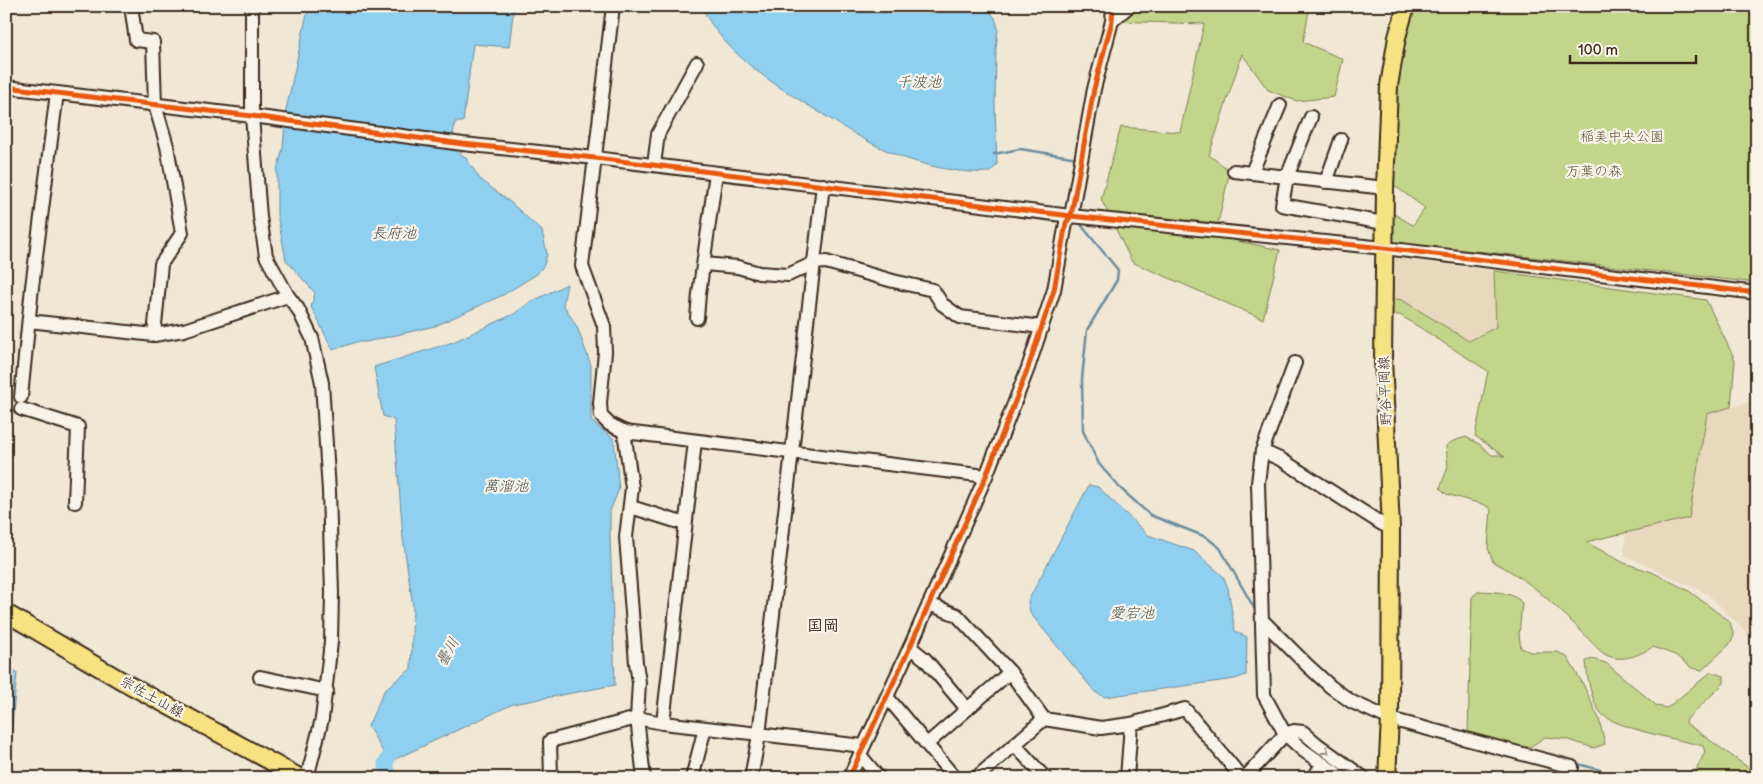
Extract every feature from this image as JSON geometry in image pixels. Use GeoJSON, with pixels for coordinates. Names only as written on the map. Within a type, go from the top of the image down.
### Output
{"type":"FeatureCollection","features":[{"type":"Feature","properties":{"kind":"main road","name":"野谷平岡線"},"geometry":{"type":"LineString","coordinates":[[1387,778],[1390,719],[1391,528],[1383,360],[1384,223],[1389,86],[1397,37],[1406,6]]}},
{"type":"Feature","properties":{"kind":"main road","name":"宗佐土山線"},"geometry":{"type":"LineString","coordinates":[[6,613],[124,682],[301,778]]}},
{"type":"Feature","properties":{"kind":"street"},"geometry":{"type":"LineString","coordinates":[[131,6],[136,40],[153,42],[155,105],[167,146],[182,233],[161,264],[154,335]]}},
{"type":"Feature","properties":{"kind":"street"},"geometry":{"type":"LineString","coordinates":[[252,6],[252,116],[260,217],[266,256],[312,338],[319,362],[322,383],[329,491],[332,593],[331,642],[322,719],[308,778]]}},
{"type":"Feature","properties":{"kind":"street"},"geometry":{"type":"LineString","coordinates":[[613,6],[582,266],[604,326],[605,352],[600,403],[601,416],[609,424],[624,431],[986,476]]}},
{"type":"Feature","properties":{"kind":"street"},"geometry":{"type":"LineString","coordinates":[[849,778],[986,476],[1042,327],[1054,290],[1066,223],[1071,216],[1094,89],[1112,21],[1113,6]]}},
{"type":"Feature","properties":{"kind":"street"},"geometry":{"type":"LineString","coordinates":[[1112,21],[1129,6]]}},
{"type":"Feature","properties":{"kind":"street"},"geometry":{"type":"LineString","coordinates":[[654,165],[658,134],[697,63]]}},
{"type":"Feature","properties":{"kind":"street"},"geometry":{"type":"LineString","coordinates":[[6,87],[252,116],[464,144],[823,185],[1071,216],[1384,248],[1757,293]]}},
{"type":"Feature","properties":{"kind":"street"},"geometry":{"type":"LineString","coordinates":[[56,93],[21,403],[78,427],[75,502]]}},
{"type":"Feature","properties":{"kind":"street"},"geometry":{"type":"LineString","coordinates":[[1252,172],[1280,105]]}},
{"type":"Feature","properties":{"kind":"street"},"geometry":{"type":"LineString","coordinates":[[1311,117],[1287,177],[1282,205],[1384,223]]}},
{"type":"Feature","properties":{"kind":"street"},"geometry":{"type":"LineString","coordinates":[[1326,182],[1340,140]]}},
{"type":"Feature","properties":{"kind":"street"},"geometry":{"type":"LineString","coordinates":[[1234,170],[1385,188]]}},
{"type":"Feature","properties":{"kind":"street"},"geometry":{"type":"LineString","coordinates":[[697,318],[716,173]]}},
{"type":"Feature","properties":{"kind":"street"},"geometry":{"type":"LineString","coordinates":[[751,778],[759,734],[823,185]]}},
{"type":"Feature","properties":{"kind":"street"},"geometry":{"type":"LineString","coordinates":[[704,264],[738,267],[760,273],[788,275],[814,263],[826,262],[933,290],[942,304],[960,317],[1042,327]]}},
{"type":"Feature","properties":{"kind":"street"},"geometry":{"type":"LineString","coordinates":[[29,321],[154,335],[184,330],[288,296]]}},
{"type":"Feature","properties":{"kind":"street"},"geometry":{"type":"LineString","coordinates":[[1295,363],[1262,451],[1258,483],[1264,695],[1286,734],[1304,751],[1343,778]]}},
{"type":"Feature","properties":{"kind":"street"},"geometry":{"type":"LineString","coordinates":[[624,431],[632,488],[626,537],[639,682],[637,718],[644,778]]}},
{"type":"Feature","properties":{"kind":"street"},"geometry":{"type":"LineString","coordinates":[[663,723],[695,441]]}},
{"type":"Feature","properties":{"kind":"street"},"geometry":{"type":"LineString","coordinates":[[1262,451],[1282,460],[1391,528]]}},
{"type":"Feature","properties":{"kind":"street"},"geometry":{"type":"LineString","coordinates":[[631,507],[685,524]]}},
{"type":"Feature","properties":{"kind":"street"},"geometry":{"type":"LineString","coordinates":[[929,604],[957,614],[1010,672],[1044,719],[1101,728],[1131,724],[1185,709],[1244,778],[1286,734],[1294,732],[1303,732],[1364,778]]}},
{"type":"Feature","properties":{"kind":"street"},"geometry":{"type":"LineString","coordinates":[[1262,620],[1331,687],[1352,702],[1390,719],[1572,767],[1570,778]]}},
{"type":"Feature","properties":{"kind":"street"},"geometry":{"type":"LineString","coordinates":[[910,647],[925,659],[966,709]]}},
{"type":"Feature","properties":{"kind":"street"},"geometry":{"type":"LineString","coordinates":[[927,744],[1010,672]]}},
{"type":"Feature","properties":{"kind":"street"},"geometry":{"type":"LineString","coordinates":[[260,677],[326,691]]}},
{"type":"Feature","properties":{"kind":"street"},"geometry":{"type":"LineString","coordinates":[[887,697],[955,778]]}},
{"type":"Feature","properties":{"kind":"street"},"geometry":{"type":"LineString","coordinates":[[551,778],[550,741],[637,718],[862,750],[879,778]]}},
{"type":"Feature","properties":{"kind":"street"},"geometry":{"type":"LineString","coordinates":[[976,778],[1044,719]]}},
{"type":"Feature","properties":{"kind":"street"},"geometry":{"type":"LineString","coordinates":[[1127,778],[1131,724]]}},
{"type":"Feature","properties":{"kind":"street"},"geometry":{"type":"LineString","coordinates":[[692,778],[705,728]]}},
{"type":"Feature","properties":{"kind":"street"},"geometry":{"type":"LineString","coordinates":[[1015,745],[1045,778]]}},
{"type":"Feature","properties":{"kind":"street"},"geometry":{"type":"LineString","coordinates":[[1313,778],[1324,764]]}},
{"type":"Feature","properties":{"kind":"shaded area"},"geometry":{"type":"Polygon","coordinates":[[[1397,258],[1494,271],[1496,327],[1469,341],[1402,300],[1390,298],[1390,263],[1397,258]]]}},
{"type":"Feature","properties":{"kind":"shaded area"},"geometry":{"type":"Polygon","coordinates":[[[1757,400],[1757,643],[1708,594],[1624,555],[1626,532],[1689,518],[1707,414],[1757,400]]]}},
{"type":"Feature","properties":{"kind":"green space"},"geometry":{"type":"Polygon","coordinates":[[[1112,6],[1310,6],[1303,42],[1343,59],[1334,97],[1297,101],[1268,90],[1242,54],[1209,155],[1230,171],[1215,236],[1280,250],[1263,319],[1132,262],[1101,199],[1121,127],[1180,132],[1204,24],[1112,21],[1112,6]]]}},
{"type":"Feature","properties":{"kind":"green space","name":"稲美中央公園"},"geometry":{"type":"Polygon","coordinates":[[[1412,6],[1757,6],[1757,283],[1487,252],[1394,245],[1391,239],[1392,213],[1413,225],[1425,208],[1392,184],[1395,96],[1402,45],[1412,6]]]}},
{"type":"Feature","properties":{"kind":"green space"},"geometry":{"type":"Polygon","coordinates":[[[1494,271],[1706,300],[1735,360],[1731,407],[1707,414],[1689,518],[1586,542],[1624,563],[1652,572],[1689,591],[1730,622],[1734,636],[1729,645],[1702,670],[1692,668],[1675,655],[1653,647],[1624,658],[1612,657],[1603,653],[1547,598],[1516,575],[1493,562],[1488,548],[1491,509],[1485,505],[1446,494],[1440,488],[1448,467],[1446,446],[1453,441],[1466,437],[1479,444],[1492,455],[1505,457],[1475,436],[1488,371],[1400,315],[1389,315],[1390,298],[1402,300],[1469,341],[1496,327],[1494,271]]]}},
{"type":"Feature","properties":{"kind":"green space"},"geometry":{"type":"Polygon","coordinates":[[[1479,591],[1508,594],[1522,603],[1519,635],[1521,648],[1531,652],[1558,652],[1567,657],[1583,684],[1599,719],[1605,744],[1594,748],[1565,739],[1545,737],[1530,747],[1513,748],[1480,739],[1468,731],[1472,597],[1479,591]]]}},
{"type":"Feature","properties":{"kind":"green space"},"geometry":{"type":"Polygon","coordinates":[[[1592,659],[1606,663],[1657,706],[1667,708],[1711,672],[1724,676],[1724,683],[1687,719],[1686,723],[1757,774],[1757,778],[1692,778],[1705,752],[1703,746],[1619,724],[1601,713],[1595,702],[1587,674],[1586,661],[1592,659]]]}},
{"type":"Feature","properties":{"kind":"water","name":"長府池"},"geometry":{"type":"Polygon","coordinates":[[[310,6],[514,6],[509,47],[473,44],[463,122],[455,122],[451,150],[457,151],[466,158],[480,179],[510,202],[542,231],[547,254],[544,265],[537,274],[503,295],[435,326],[366,342],[356,342],[333,350],[311,307],[315,293],[286,260],[277,214],[277,170],[283,148],[286,110],[310,6]]]}},
{"type":"Feature","properties":{"kind":"water","name":"千波池"},"geometry":{"type":"Polygon","coordinates":[[[701,6],[986,6],[995,18],[998,28],[995,106],[997,165],[990,172],[965,172],[939,168],[901,157],[865,140],[771,82],[739,56],[724,41],[701,6]]]}},
{"type":"Feature","properties":{"kind":"water","name":"萬溜池"},"geometry":{"type":"Polygon","coordinates":[[[567,284],[563,304],[577,327],[591,365],[591,421],[614,439],[619,489],[610,511],[615,685],[513,704],[389,762],[368,726],[385,689],[411,669],[413,607],[403,538],[394,420],[383,416],[374,367],[453,342],[514,314],[529,303],[567,284]]]}},
{"type":"Feature","properties":{"kind":"water","name":"愛宕池"},"geometry":{"type":"Polygon","coordinates":[[[1089,485],[1098,487],[1148,535],[1194,551],[1223,576],[1228,588],[1235,631],[1247,637],[1246,675],[1235,679],[1104,697],[1095,692],[1030,613],[1028,601],[1089,485]]]}},
{"type":"Feature","properties":{"kind":"water"},"geometry":{"type":"Polygon","coordinates":[[[6,669],[17,673],[10,745],[13,778],[6,778],[6,669]]]}},
{"type":"Feature","properties":{"kind":"waterway"},"geometry":{"type":"LineString","coordinates":[[994,154],[1020,149],[1078,158]]}},
{"type":"Feature","properties":{"kind":"waterway"},"geometry":{"type":"LineString","coordinates":[[1080,220],[1082,226],[1118,270],[1117,280],[1087,330],[1082,379],[1083,431],[1099,464],[1120,488],[1150,515],[1206,537],[1220,548],[1254,608]]}},
{"type":"Feature","properties":{"kind":"waterway","name":"曇川"},"geometry":{"type":"LineString","coordinates":[[391,778],[385,764],[398,741]]}},
{"type":"Feature","properties":{"kind":"waterway"},"geometry":{"type":"LineString","coordinates":[[1575,763],[1628,778]]}},
{"type":"Feature","properties":{"kind":"cycle path"},"geometry":{"type":"LineString","coordinates":[[849,778],[986,476],[1028,368],[1054,290],[1066,223],[1071,216],[1094,89],[1112,21],[1113,6]]}},
{"type":"Feature","properties":{"kind":"cycle path"},"geometry":{"type":"LineString","coordinates":[[6,87],[252,116],[463,144],[595,158],[1071,216],[1384,248],[1757,293]]}},
{"type":"Feature","properties":{"kind":"district","name":"国岡"},"geometry":{"type":"Point","coordinates":[823,626]}},
{"type":"Feature","properties":{"kind":"park label","name":"万葉の森"},"geometry":{"type":"Point","coordinates":[1594,171]}}]}
